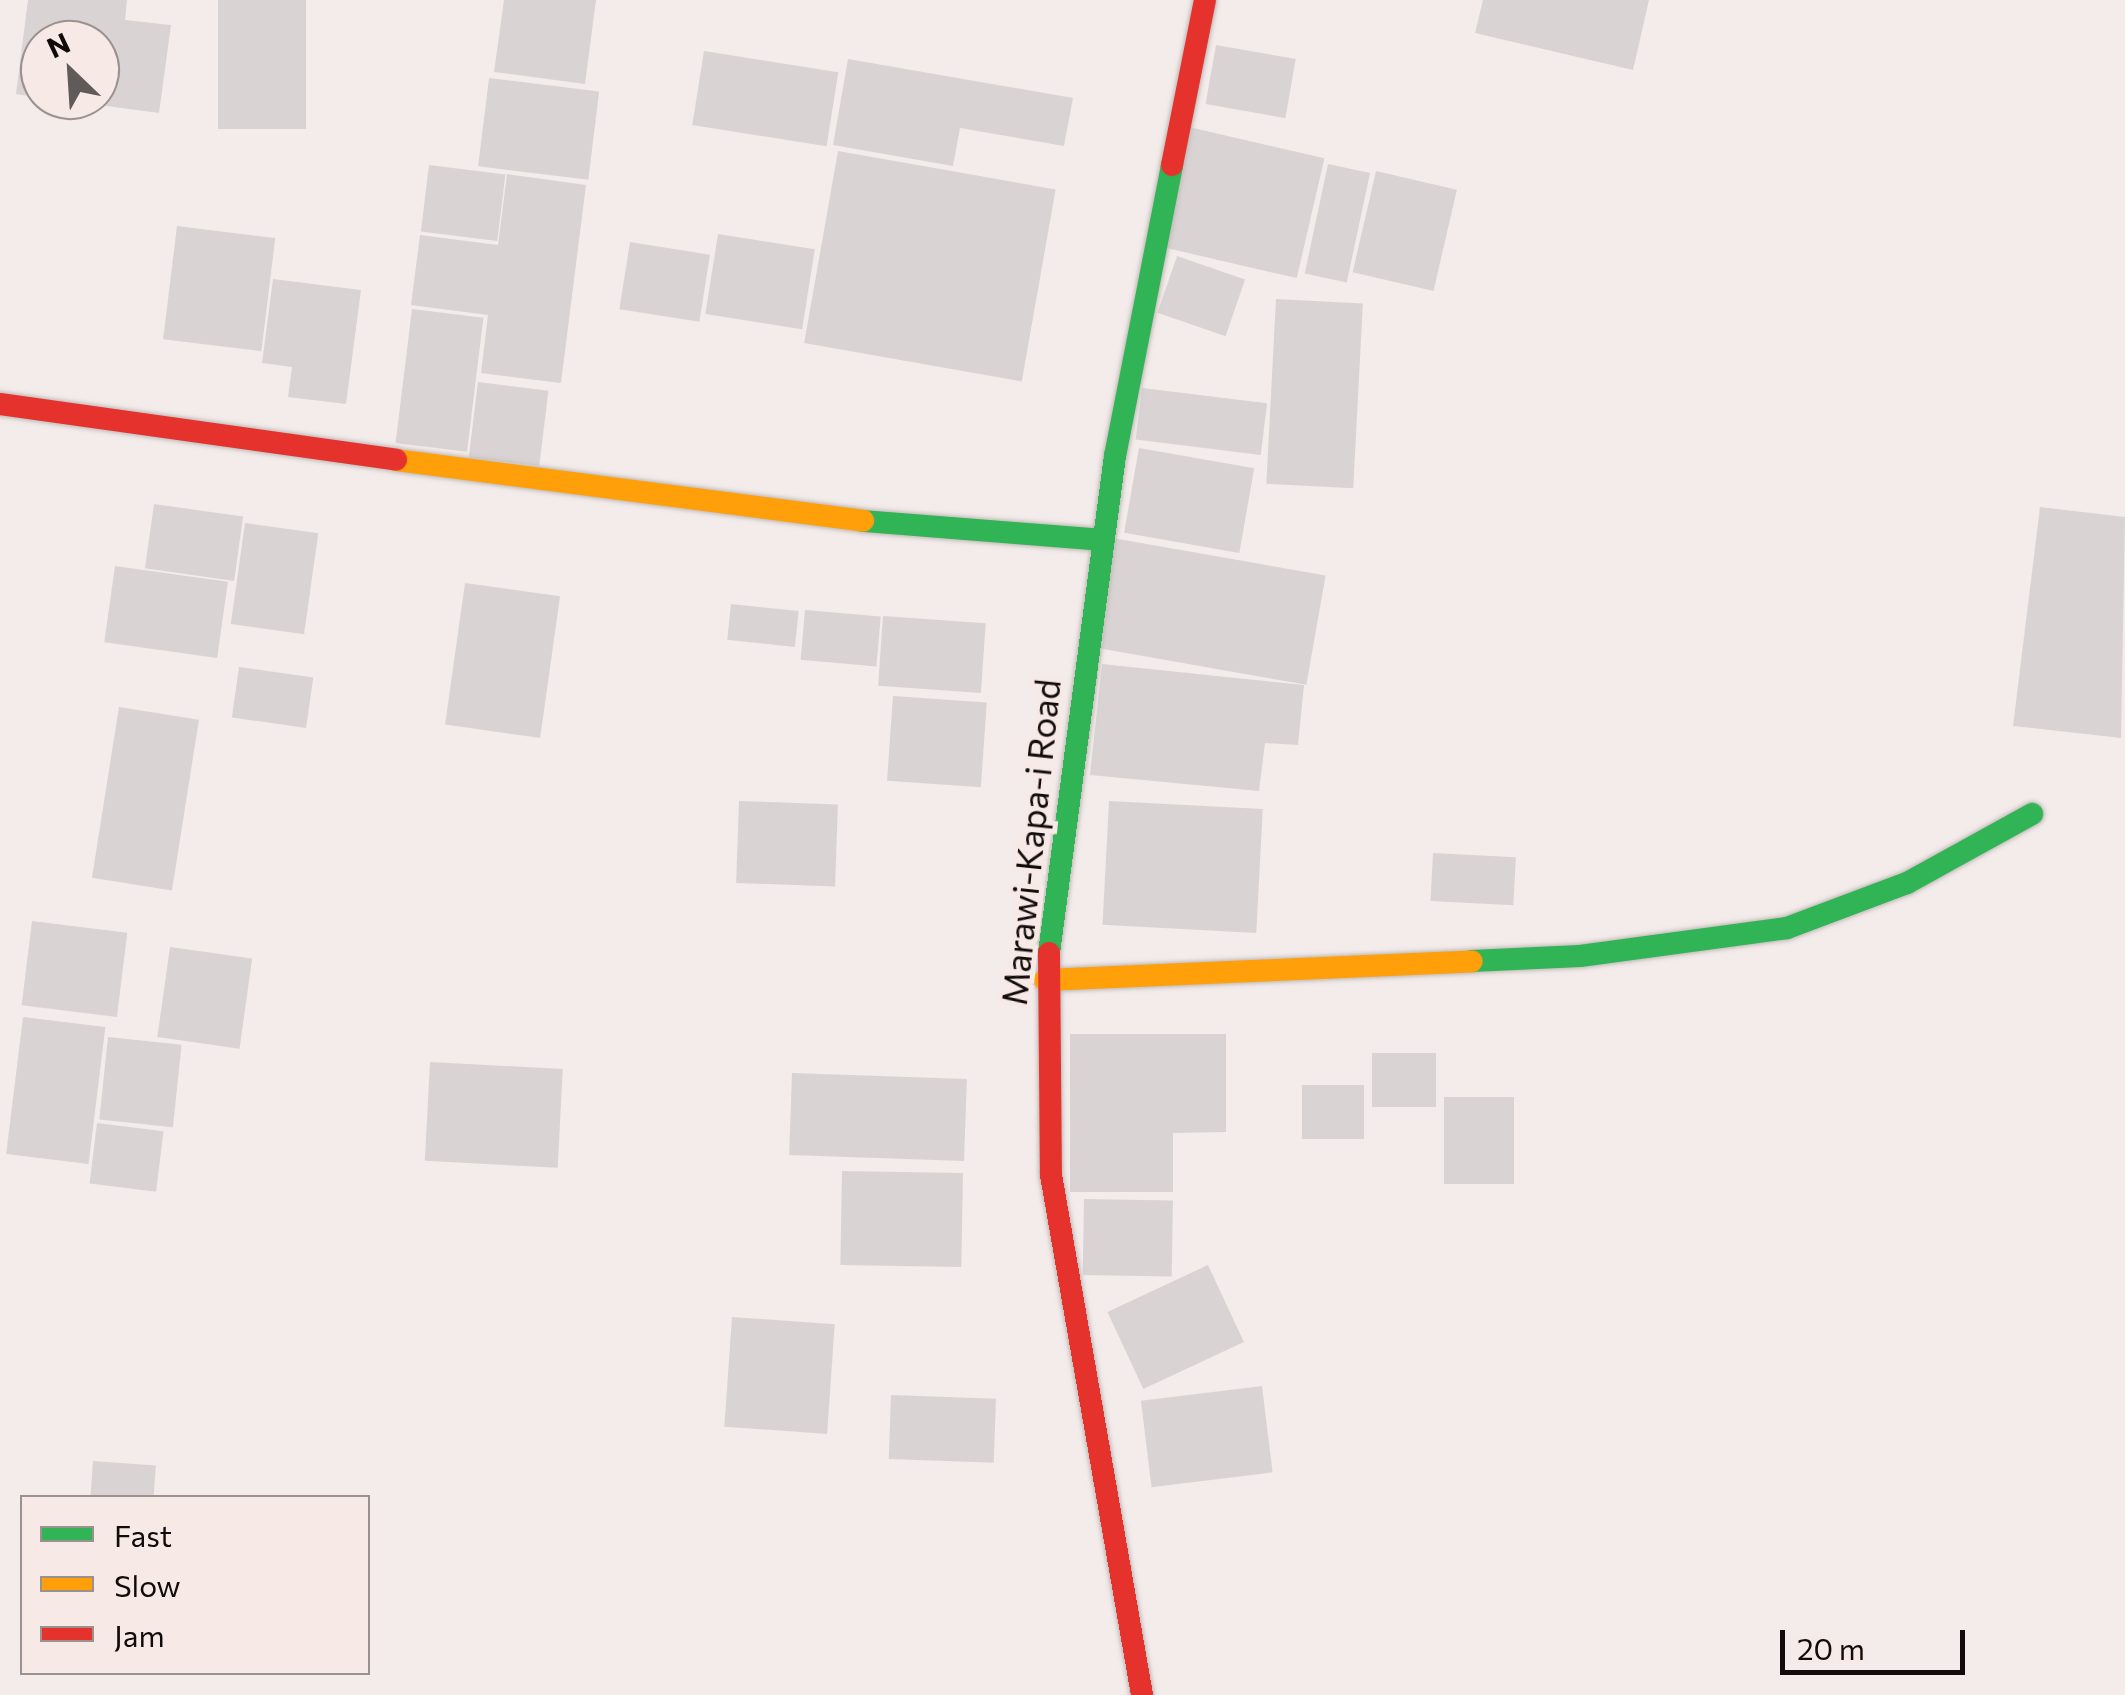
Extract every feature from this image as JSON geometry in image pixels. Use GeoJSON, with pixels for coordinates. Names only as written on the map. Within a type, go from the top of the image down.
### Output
{"type":"FeatureCollection","features":[{"type":"Feature","properties":{"kind":"street","name":"Marawi-Kapa-i Road"},"geometry":{"type":"LineString","coordinates":[[1142,1695],[1050,1176],[1045,980],[1102,540],[1205,0]]}},
{"type":"Feature","properties":{"kind":"street"},"geometry":{"type":"LineString","coordinates":[[0,404],[792,516],[1102,540]]}},
{"type":"Feature","properties":{"kind":"street"},"geometry":{"type":"LineString","coordinates":[[1045,980],[1580,956],[1786,928],[1907,883],[2032,814]]}},
{"type":"Feature","properties":{"kind":"building"},"geometry":{"type":"Polygon","coordinates":[[[28,0],[127,0],[125,20],[171,25],[159,113],[120,108],[120,20],[25,20],[28,0]]]}},
{"type":"Feature","properties":{"kind":"building"},"geometry":{"type":"Polygon","coordinates":[[[218,0],[306,0],[306,129],[218,129],[218,0]]]}},
{"type":"Feature","properties":{"kind":"building"},"geometry":{"type":"Polygon","coordinates":[[[504,0],[596,0],[585,84],[494,72],[504,0]]]}},
{"type":"Feature","properties":{"kind":"building"},"geometry":{"type":"Polygon","coordinates":[[[1483,0],[1649,0],[1633,70],[1475,33],[1483,0]]]}},
{"type":"Feature","properties":{"kind":"building"},"geometry":{"type":"Polygon","coordinates":[[[1216,45],[1296,59],[1285,118],[1206,104],[1216,45]]]}},
{"type":"Feature","properties":{"kind":"building"},"geometry":{"type":"Polygon","coordinates":[[[704,51],[838,72],[827,146],[692,125],[704,51]]]}},
{"type":"Feature","properties":{"kind":"building"},"geometry":{"type":"Polygon","coordinates":[[[848,59],[1073,98],[1064,146],[960,128],[953,166],[833,145],[848,59]]]}},
{"type":"Feature","properties":{"kind":"building"},"geometry":{"type":"Polygon","coordinates":[[[20,63],[20,95],[16,94],[20,63]]]}},
{"type":"Feature","properties":{"kind":"building"},"geometry":{"type":"Polygon","coordinates":[[[489,78],[599,92],[588,180],[478,166],[489,78]]]}},
{"type":"Feature","properties":{"kind":"building"},"geometry":{"type":"Polygon","coordinates":[[[1189,127],[1324,158],[1297,278],[1161,247],[1189,127]]]}},
{"type":"Feature","properties":{"kind":"building"},"geometry":{"type":"Polygon","coordinates":[[[838,151],[1056,189],[1022,381],[804,343],[838,151]]]}},
{"type":"Feature","properties":{"kind":"building"},"geometry":{"type":"Polygon","coordinates":[[[1328,164],[1370,173],[1347,282],[1305,274],[1328,164]]]}},
{"type":"Feature","properties":{"kind":"building"},"geometry":{"type":"Polygon","coordinates":[[[429,165],[505,174],[497,241],[421,232],[429,165]]]}},
{"type":"Feature","properties":{"kind":"building"},"geometry":{"type":"Polygon","coordinates":[[[1376,171],[1457,190],[1433,291],[1353,272],[1376,171]]]}},
{"type":"Feature","properties":{"kind":"building"},"geometry":{"type":"Polygon","coordinates":[[[507,174],[586,185],[561,383],[481,373],[488,315],[411,305],[420,235],[498,245],[507,174]]]}},
{"type":"Feature","properties":{"kind":"building"},"geometry":{"type":"Polygon","coordinates":[[[177,226],[275,238],[261,351],[163,339],[177,226]]]}},
{"type":"Feature","properties":{"kind":"building"},"geometry":{"type":"Polygon","coordinates":[[[718,234],[815,249],[802,329],[705,314],[718,234]]]}},
{"type":"Feature","properties":{"kind":"building"},"geometry":{"type":"Polygon","coordinates":[[[630,242],[710,255],[699,322],[619,309],[630,242]]]}},
{"type":"Feature","properties":{"kind":"building"},"geometry":{"type":"Polygon","coordinates":[[[1177,256],[1245,279],[1226,336],[1157,313],[1177,256]]]}},
{"type":"Feature","properties":{"kind":"building"},"geometry":{"type":"Polygon","coordinates":[[[273,279],[361,290],[346,404],[288,397],[292,367],[262,363],[273,279]]]}},
{"type":"Feature","properties":{"kind":"building"},"geometry":{"type":"Polygon","coordinates":[[[1276,299],[1363,304],[1353,488],[1266,484],[1276,299]]]}},
{"type":"Feature","properties":{"kind":"building"},"geometry":{"type":"Polygon","coordinates":[[[412,309],[483,318],[467,452],[396,443],[412,309]]]}},
{"type":"Feature","properties":{"kind":"building"},"geometry":{"type":"Polygon","coordinates":[[[478,382],[548,391],[539,466],[469,457],[478,382]]]}},
{"type":"Feature","properties":{"kind":"building"},"geometry":{"type":"Polygon","coordinates":[[[1142,388],[1267,403],[1261,455],[1136,440],[1142,388]]]}},
{"type":"Feature","properties":{"kind":"building"},"geometry":{"type":"Polygon","coordinates":[[[1139,448],[1254,468],[1239,553],[1124,533],[1139,448]]]}},
{"type":"Feature","properties":{"kind":"building"},"geometry":{"type":"Polygon","coordinates":[[[154,504],[243,517],[234,581],[145,568],[154,504]]]}},
{"type":"Feature","properties":{"kind":"building"},"geometry":{"type":"Polygon","coordinates":[[[2040,507],[2125,517],[2121,738],[2013,726],[2040,507]]]}},
{"type":"Feature","properties":{"kind":"building"},"geometry":{"type":"Polygon","coordinates":[[[245,523],[318,533],[304,634],[231,624],[245,523]]]}},
{"type":"Feature","properties":{"kind":"building"},"geometry":{"type":"Polygon","coordinates":[[[1107,537],[1326,576],[1306,685],[1088,646],[1107,537]]]}},
{"type":"Feature","properties":{"kind":"building"},"geometry":{"type":"Polygon","coordinates":[[[115,566],[228,582],[217,658],[104,642],[115,566]]]}},
{"type":"Feature","properties":{"kind":"building"},"geometry":{"type":"Polygon","coordinates":[[[465,583],[560,596],[540,738],[445,725],[465,583]]]}},
{"type":"Feature","properties":{"kind":"building"},"geometry":{"type":"Polygon","coordinates":[[[731,604],[799,611],[795,647],[727,640],[731,604]]]}},
{"type":"Feature","properties":{"kind":"building"},"geometry":{"type":"Polygon","coordinates":[[[805,610],[881,617],[876,666],[801,660],[805,610]]]}},
{"type":"Feature","properties":{"kind":"building"},"geometry":{"type":"Polygon","coordinates":[[[883,616],[986,623],[981,693],[878,686],[883,616]]]}},
{"type":"Feature","properties":{"kind":"building"},"geometry":{"type":"Polygon","coordinates":[[[1102,664],[1304,685],[1298,745],[1265,743],[1259,791],[1090,775],[1102,664]]]}},
{"type":"Feature","properties":{"kind":"building"},"geometry":{"type":"Polygon","coordinates":[[[239,667],[313,677],[306,728],[232,718],[239,667]]]}},
{"type":"Feature","properties":{"kind":"building"},"geometry":{"type":"Polygon","coordinates":[[[893,696],[987,703],[981,787],[887,781],[893,696]]]}},
{"type":"Feature","properties":{"kind":"building"},"geometry":{"type":"Polygon","coordinates":[[[119,707],[199,720],[172,891],[92,878],[119,707]]]}},
{"type":"Feature","properties":{"kind":"building"},"geometry":{"type":"Polygon","coordinates":[[[739,801],[838,804],[835,886],[736,883],[739,801]]]}},
{"type":"Feature","properties":{"kind":"building"},"geometry":{"type":"Polygon","coordinates":[[[1109,801],[1263,809],[1256,933],[1103,925],[1109,801]]]}},
{"type":"Feature","properties":{"kind":"building"},"geometry":{"type":"Polygon","coordinates":[[[1433,853],[1516,857],[1513,905],[1430,901],[1433,853]]]}},
{"type":"Feature","properties":{"kind":"building"},"geometry":{"type":"Polygon","coordinates":[[[32,921],[127,933],[117,1017],[22,1005],[32,921]]]}},
{"type":"Feature","properties":{"kind":"building"},"geometry":{"type":"Polygon","coordinates":[[[170,947],[252,959],[240,1049],[157,1037],[170,947]]]}},
{"type":"Feature","properties":{"kind":"building"},"geometry":{"type":"Polygon","coordinates":[[[23,1017],[105,1027],[89,1164],[6,1154],[23,1017]]]}},
{"type":"Feature","properties":{"kind":"building"},"geometry":{"type":"Polygon","coordinates":[[[1070,1034],[1226,1034],[1226,1132],[1173,1133],[1173,1192],[1070,1192],[1070,1034]]]}},
{"type":"Feature","properties":{"kind":"building"},"geometry":{"type":"Polygon","coordinates":[[[108,1037],[182,1045],[173,1127],[99,1120],[108,1037]]]}},
{"type":"Feature","properties":{"kind":"building"},"geometry":{"type":"Polygon","coordinates":[[[1372,1053],[1436,1053],[1436,1107],[1372,1107],[1372,1053]]]}},
{"type":"Feature","properties":{"kind":"building"},"geometry":{"type":"Polygon","coordinates":[[[430,1062],[563,1069],[558,1168],[425,1161],[430,1062]]]}},
{"type":"Feature","properties":{"kind":"building"},"geometry":{"type":"Polygon","coordinates":[[[792,1073],[967,1079],[964,1161],[789,1155],[792,1073]]]}},
{"type":"Feature","properties":{"kind":"building"},"geometry":{"type":"Polygon","coordinates":[[[1302,1085],[1364,1085],[1364,1139],[1302,1139],[1302,1085]]]}},
{"type":"Feature","properties":{"kind":"building"},"geometry":{"type":"Polygon","coordinates":[[[1444,1097],[1514,1097],[1514,1184],[1444,1184],[1444,1097]]]}},
{"type":"Feature","properties":{"kind":"building"},"geometry":{"type":"Polygon","coordinates":[[[97,1123],[164,1131],[156,1192],[90,1184],[97,1123]]]}},
{"type":"Feature","properties":{"kind":"building"},"geometry":{"type":"Polygon","coordinates":[[[842,1171],[963,1173],[961,1267],[840,1265],[842,1171]]]}},
{"type":"Feature","properties":{"kind":"building"},"geometry":{"type":"Polygon","coordinates":[[[1084,1199],[1173,1201],[1172,1277],[1083,1275],[1084,1199]]]}},
{"type":"Feature","properties":{"kind":"building"},"geometry":{"type":"Polygon","coordinates":[[[1208,1265],[1244,1342],[1143,1389],[1107,1312],[1208,1265]]]}},
{"type":"Feature","properties":{"kind":"building"},"geometry":{"type":"Polygon","coordinates":[[[732,1317],[835,1324],[827,1434],[724,1427],[732,1317]]]}},
{"type":"Feature","properties":{"kind":"building"},"geometry":{"type":"Polygon","coordinates":[[[1262,1386],[1273,1472],[1152,1487],[1141,1401],[1262,1386]]]}},
{"type":"Feature","properties":{"kind":"building"},"geometry":{"type":"Polygon","coordinates":[[[891,1395],[996,1399],[994,1463],[889,1459],[891,1395]]]}},
{"type":"Feature","properties":{"kind":"building"},"geometry":{"type":"Polygon","coordinates":[[[93,1461],[156,1465],[154,1495],[91,1495],[93,1461]]]}},
{"type":"Feature","properties":{"kind":"traffic: fast"},"geometry":{"type":"LineString","coordinates":[[1049,953],[1115,456],[1172,165]]}},
{"type":"Feature","properties":{"kind":"traffic: fast"},"geometry":{"type":"LineString","coordinates":[[863,521],[1102,540]]}},
{"type":"Feature","properties":{"kind":"traffic: fast"},"geometry":{"type":"LineString","coordinates":[[1472,961],[1580,956],[1787,928],[1907,883],[2032,814]]}},
{"type":"Feature","properties":{"kind":"traffic: slow"},"geometry":{"type":"LineString","coordinates":[[396,460],[863,521]]}},
{"type":"Feature","properties":{"kind":"traffic: slow"},"geometry":{"type":"LineString","coordinates":[[1045,980],[1472,961]]}},
{"type":"Feature","properties":{"kind":"traffic: jam"},"geometry":{"type":"LineString","coordinates":[[1172,165],[1205,0]]}},
{"type":"Feature","properties":{"kind":"traffic: jam"},"geometry":{"type":"LineString","coordinates":[[0,404],[396,460]]}},
{"type":"Feature","properties":{"kind":"traffic: jam"},"geometry":{"type":"LineString","coordinates":[[1049,953],[1051,1175],[1142,1695]]}}]}
